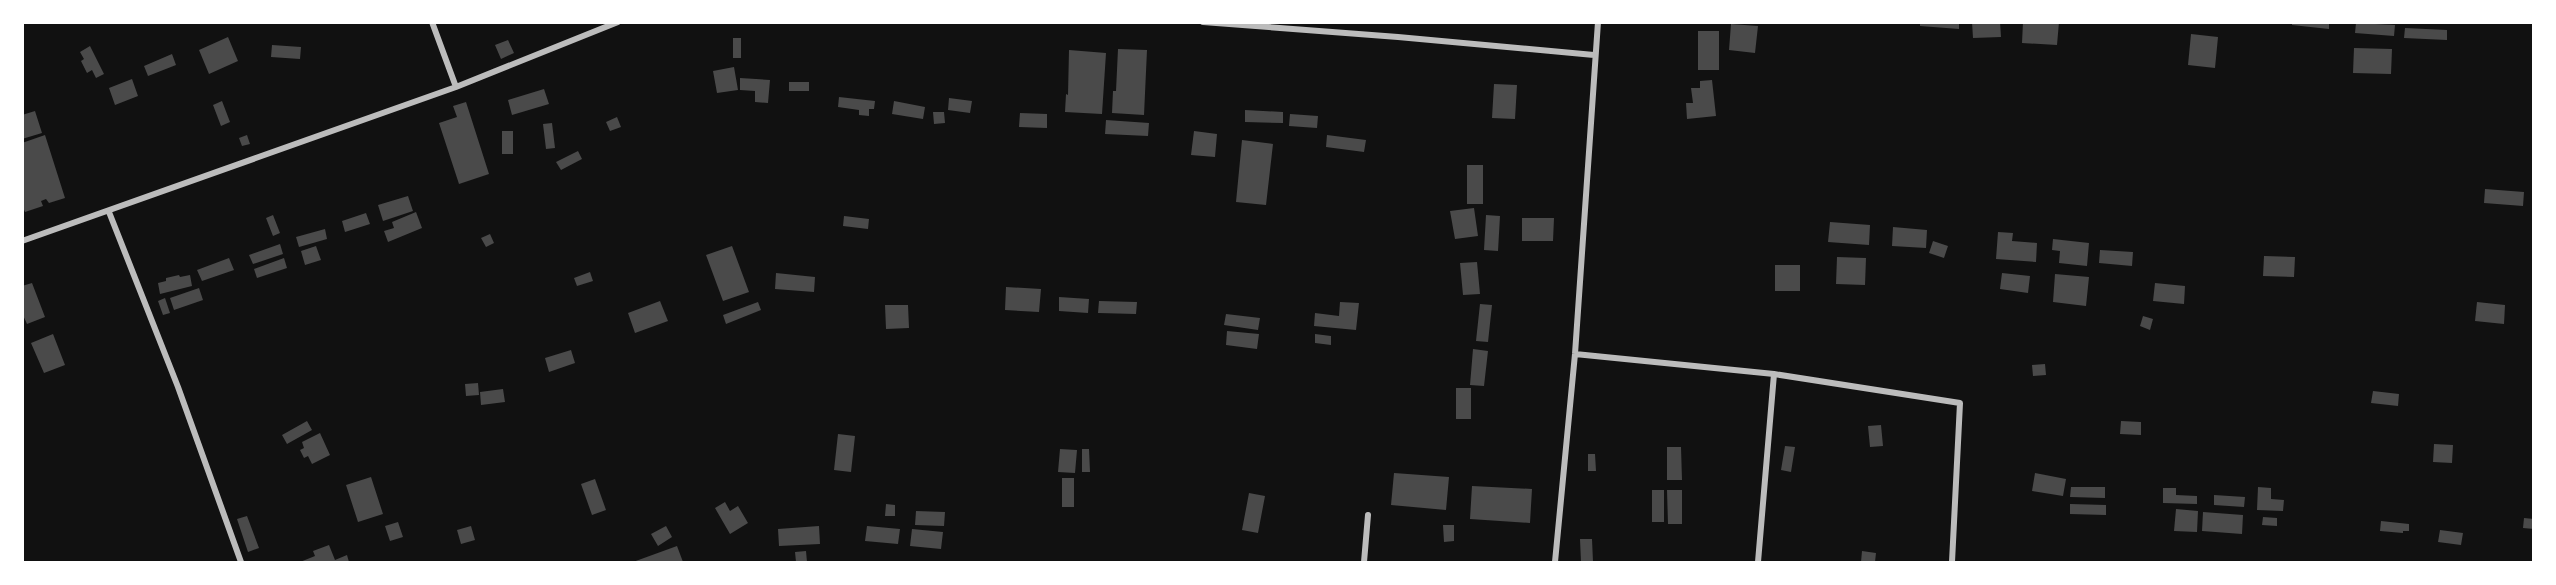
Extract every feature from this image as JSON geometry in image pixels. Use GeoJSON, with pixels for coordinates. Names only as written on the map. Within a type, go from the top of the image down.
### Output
{"type":"FeatureCollection","features":[{"type":"Feature","properties":{"kind":"street"},"geometry":{"type":"LineString","coordinates":[[432,22],[456,87]]}},
{"type":"Feature","properties":{"kind":"street"},"geometry":{"type":"LineString","coordinates":[[22,241],[456,87],[618,22]]}},
{"type":"Feature","properties":{"kind":"street"},"geometry":{"type":"LineString","coordinates":[[1203,22],[1594,55]]}},
{"type":"Feature","properties":{"kind":"street"},"geometry":{"type":"LineString","coordinates":[[1555,562],[1575,354],[1598,22]]}},
{"type":"Feature","properties":{"kind":"street"},"geometry":{"type":"LineString","coordinates":[[109,212],[178,387],[241,562]]}},
{"type":"Feature","properties":{"kind":"street"},"geometry":{"type":"LineString","coordinates":[[1575,354],[1774,374],[1960,403],[1952,562]]}},
{"type":"Feature","properties":{"kind":"street"},"geometry":{"type":"LineString","coordinates":[[1758,562],[1774,374]]}},
{"type":"Feature","properties":{"kind":"street"},"geometry":{"type":"LineString","coordinates":[[1364,562],[1368,515]]}},
{"type":"Feature","properties":{"kind":"building"},"geometry":{"type":"Polygon","coordinates":[[[1920,22],[1959,22],[1959,29],[1920,26],[1920,22]]]}},
{"type":"Feature","properties":{"kind":"building"},"geometry":{"type":"Polygon","coordinates":[[[1972,22],[2000,22],[2001,37],[1973,38],[1972,22]]]}},
{"type":"Feature","properties":{"kind":"building"},"geometry":{"type":"Polygon","coordinates":[[[2023,22],[2059,22],[2057,45],[2022,43],[2023,22]]]}},
{"type":"Feature","properties":{"kind":"building"},"geometry":{"type":"Polygon","coordinates":[[[2292,22],[2329,22],[2329,29],[2292,25],[2292,22]]]}},
{"type":"Feature","properties":{"kind":"building"},"geometry":{"type":"Polygon","coordinates":[[[2356,23],[2395,25],[2394,36],[2355,33],[2356,23]]]}},
{"type":"Feature","properties":{"kind":"building"},"geometry":{"type":"Polygon","coordinates":[[[1731,24],[1758,26],[1755,53],[1729,50],[1731,24]]]}},
{"type":"Feature","properties":{"kind":"building"},"geometry":{"type":"Polygon","coordinates":[[[2405,28],[2447,30],[2447,40],[2404,38],[2405,28]]]}},
{"type":"Feature","properties":{"kind":"building"},"geometry":{"type":"Polygon","coordinates":[[[1698,31],[1719,31],[1719,70],[1698,70],[1698,31]]]}},
{"type":"Feature","properties":{"kind":"building"},"geometry":{"type":"Polygon","coordinates":[[[2191,34],[2218,37],[2215,68],[2188,65],[2191,34]]]}},
{"type":"Feature","properties":{"kind":"building"},"geometry":{"type":"Polygon","coordinates":[[[228,37],[238,61],[209,74],[199,50],[228,37]]]}},
{"type":"Feature","properties":{"kind":"building"},"geometry":{"type":"Polygon","coordinates":[[[733,38],[741,38],[741,58],[733,58],[733,38]]]}},
{"type":"Feature","properties":{"kind":"building"},"geometry":{"type":"Polygon","coordinates":[[[508,40],[514,53],[501,59],[495,45],[508,40]]]}},
{"type":"Feature","properties":{"kind":"building"},"geometry":{"type":"Polygon","coordinates":[[[272,45],[301,47],[300,59],[271,57],[272,45]]]}},
{"type":"Feature","properties":{"kind":"building"},"geometry":{"type":"Polygon","coordinates":[[[90,46],[104,74],[96,78],[92,70],[87,73],[81,61],[84,59],[80,52],[90,46]]]}},
{"type":"Feature","properties":{"kind":"building"},"geometry":{"type":"Polygon","coordinates":[[[2354,48],[2392,49],[2391,74],[2353,73],[2354,48]]]}},
{"type":"Feature","properties":{"kind":"building"},"geometry":{"type":"Polygon","coordinates":[[[1118,49],[1147,50],[1144,115],[1112,113],[1113,91],[1116,91],[1118,49]]]}},
{"type":"Feature","properties":{"kind":"building"},"geometry":{"type":"Polygon","coordinates":[[[1069,50],[1106,53],[1102,114],[1065,112],[1066,94],[1068,95],[1069,50]]]}},
{"type":"Feature","properties":{"kind":"building"},"geometry":{"type":"Polygon","coordinates":[[[172,54],[176,65],[148,76],[144,66],[172,54]]]}},
{"type":"Feature","properties":{"kind":"building"},"geometry":{"type":"Polygon","coordinates":[[[734,67],[738,90],[717,93],[713,71],[734,67]]]}},
{"type":"Feature","properties":{"kind":"building"},"geometry":{"type":"Polygon","coordinates":[[[740,78],[770,80],[768,103],[755,102],[755,91],[740,90],[740,78]]]}},
{"type":"Feature","properties":{"kind":"building"},"geometry":{"type":"Polygon","coordinates":[[[132,79],[138,96],[115,105],[109,88],[132,79]]]}},
{"type":"Feature","properties":{"kind":"building"},"geometry":{"type":"Polygon","coordinates":[[[1712,80],[1716,116],[1687,119],[1686,103],[1693,103],[1691,88],[1700,88],[1700,81],[1712,80]]]}},
{"type":"Feature","properties":{"kind":"building"},"geometry":{"type":"Polygon","coordinates":[[[789,82],[809,82],[809,91],[789,91],[789,82]]]}},
{"type":"Feature","properties":{"kind":"building"},"geometry":{"type":"Polygon","coordinates":[[[1494,84],[1517,85],[1515,119],[1492,118],[1494,84]]]}},
{"type":"Feature","properties":{"kind":"building"},"geometry":{"type":"Polygon","coordinates":[[[544,89],[549,104],[512,115],[508,100],[544,89]]]}},
{"type":"Feature","properties":{"kind":"building"},"geometry":{"type":"Polygon","coordinates":[[[839,97],[875,101],[874,109],[869,109],[869,116],[859,115],[859,110],[838,107],[839,97]]]}},
{"type":"Feature","properties":{"kind":"building"},"geometry":{"type":"Polygon","coordinates":[[[949,98],[972,101],[970,113],[948,110],[949,98]]]}},
{"type":"Feature","properties":{"kind":"building"},"geometry":{"type":"Polygon","coordinates":[[[222,101],[230,122],[221,126],[213,105],[222,101]]]}},
{"type":"Feature","properties":{"kind":"building"},"geometry":{"type":"Polygon","coordinates":[[[894,101],[925,107],[923,119],[892,114],[894,101]]]}},
{"type":"Feature","properties":{"kind":"building"},"geometry":{"type":"Polygon","coordinates":[[[466,102],[489,174],[459,184],[439,123],[457,117],[453,106],[466,102]]]}},
{"type":"Feature","properties":{"kind":"building"},"geometry":{"type":"Polygon","coordinates":[[[1245,110],[1283,112],[1283,123],[1245,122],[1245,110]]]}},
{"type":"Feature","properties":{"kind":"building"},"geometry":{"type":"Polygon","coordinates":[[[35,111],[42,133],[22,139],[22,115],[35,111]]]}},
{"type":"Feature","properties":{"kind":"building"},"geometry":{"type":"Polygon","coordinates":[[[933,112],[944,112],[945,123],[934,124],[933,112]]]}},
{"type":"Feature","properties":{"kind":"building"},"geometry":{"type":"Polygon","coordinates":[[[1020,113],[1047,114],[1047,128],[1019,127],[1020,113]]]}},
{"type":"Feature","properties":{"kind":"building"},"geometry":{"type":"Polygon","coordinates":[[[1290,114],[1318,116],[1317,128],[1289,126],[1290,114]]]}},
{"type":"Feature","properties":{"kind":"building"},"geometry":{"type":"Polygon","coordinates":[[[617,117],[621,127],[610,131],[606,122],[617,117]]]}},
{"type":"Feature","properties":{"kind":"building"},"geometry":{"type":"Polygon","coordinates":[[[1106,120],[1149,123],[1148,136],[1105,134],[1106,120]]]}},
{"type":"Feature","properties":{"kind":"building"},"geometry":{"type":"Polygon","coordinates":[[[552,123],[555,148],[546,149],[543,124],[552,123]]]}},
{"type":"Feature","properties":{"kind":"building"},"geometry":{"type":"Polygon","coordinates":[[[502,131],[513,131],[513,154],[502,154],[502,131]]]}},
{"type":"Feature","properties":{"kind":"building"},"geometry":{"type":"Polygon","coordinates":[[[1194,131],[1217,134],[1215,157],[1191,155],[1194,131]]]}},
{"type":"Feature","properties":{"kind":"building"},"geometry":{"type":"Polygon","coordinates":[[[45,135],[65,198],[49,203],[46,199],[41,201],[43,206],[25,212],[22,205],[22,143],[45,135]]]}},
{"type":"Feature","properties":{"kind":"building"},"geometry":{"type":"Polygon","coordinates":[[[247,135],[250,144],[242,146],[239,138],[247,135]]]}},
{"type":"Feature","properties":{"kind":"building"},"geometry":{"type":"Polygon","coordinates":[[[1327,135],[1366,140],[1364,152],[1326,147],[1327,135]]]}},
{"type":"Feature","properties":{"kind":"building"},"geometry":{"type":"Polygon","coordinates":[[[1242,140],[1273,144],[1266,205],[1236,202],[1242,140]]]}},
{"type":"Feature","properties":{"kind":"building"},"geometry":{"type":"Polygon","coordinates":[[[578,151],[582,159],[561,170],[556,162],[578,151]]]}},
{"type":"Feature","properties":{"kind":"building"},"geometry":{"type":"Polygon","coordinates":[[[1467,165],[1483,165],[1483,204],[1467,204],[1467,165]]]}},
{"type":"Feature","properties":{"kind":"building"},"geometry":{"type":"Polygon","coordinates":[[[2485,189],[2524,192],[2523,206],[2484,203],[2485,189]]]}},
{"type":"Feature","properties":{"kind":"building"},"geometry":{"type":"Polygon","coordinates":[[[408,196],[413,211],[383,221],[378,205],[408,196]]]}},
{"type":"Feature","properties":{"kind":"building"},"geometry":{"type":"Polygon","coordinates":[[[1474,208],[1478,236],[1455,239],[1450,211],[1474,208]]]}},
{"type":"Feature","properties":{"kind":"building"},"geometry":{"type":"Polygon","coordinates":[[[416,212],[422,228],[388,242],[384,231],[394,228],[392,222],[416,212]]]}},
{"type":"Feature","properties":{"kind":"building"},"geometry":{"type":"Polygon","coordinates":[[[366,213],[370,224],[345,232],[342,221],[366,213]]]}},
{"type":"Feature","properties":{"kind":"building"},"geometry":{"type":"Polygon","coordinates":[[[273,215],[280,233],[273,236],[266,218],[273,215]]]}},
{"type":"Feature","properties":{"kind":"building"},"geometry":{"type":"Polygon","coordinates":[[[1486,215],[1500,216],[1498,251],[1484,250],[1486,215]]]}},
{"type":"Feature","properties":{"kind":"building"},"geometry":{"type":"Polygon","coordinates":[[[844,216],[869,219],[868,229],[843,226],[844,216]]]}},
{"type":"Feature","properties":{"kind":"building"},"geometry":{"type":"Polygon","coordinates":[[[1522,218],[1554,218],[1553,241],[1522,241],[1522,218]]]}},
{"type":"Feature","properties":{"kind":"building"},"geometry":{"type":"Polygon","coordinates":[[[1830,222],[1870,225],[1869,245],[1828,242],[1830,222]]]}},
{"type":"Feature","properties":{"kind":"building"},"geometry":{"type":"Polygon","coordinates":[[[1893,227],[1927,230],[1926,248],[1892,246],[1893,227]]]}},
{"type":"Feature","properties":{"kind":"building"},"geometry":{"type":"Polygon","coordinates":[[[325,229],[327,239],[299,247],[296,237],[325,229]]]}},
{"type":"Feature","properties":{"kind":"building"},"geometry":{"type":"Polygon","coordinates":[[[1998,232],[2013,233],[2012,241],[2037,243],[2036,262],[1996,259],[1998,232]]]}},
{"type":"Feature","properties":{"kind":"building"},"geometry":{"type":"Polygon","coordinates":[[[490,234],[494,243],[486,247],[481,238],[490,234]]]}},
{"type":"Feature","properties":{"kind":"building"},"geometry":{"type":"Polygon","coordinates":[[[2053,239],[2089,243],[2087,266],[2059,263],[2060,251],[2052,250],[2053,239]]]}},
{"type":"Feature","properties":{"kind":"building"},"geometry":{"type":"Polygon","coordinates":[[[1933,241],[1948,246],[1944,258],[1929,253],[1933,241]]]}},
{"type":"Feature","properties":{"kind":"building"},"geometry":{"type":"Polygon","coordinates":[[[280,244],[283,254],[253,264],[249,255],[280,244]]]}},
{"type":"Feature","properties":{"kind":"building"},"geometry":{"type":"Polygon","coordinates":[[[316,246],[321,260],[305,265],[301,251],[316,246]]]}},
{"type":"Feature","properties":{"kind":"building"},"geometry":{"type":"Polygon","coordinates":[[[732,246],[749,292],[723,301],[706,255],[732,246]]]}},
{"type":"Feature","properties":{"kind":"building"},"geometry":{"type":"Polygon","coordinates":[[[2100,250],[2133,252],[2132,266],[2099,263],[2100,250]]]}},
{"type":"Feature","properties":{"kind":"building"},"geometry":{"type":"Polygon","coordinates":[[[2264,256],[2295,257],[2294,277],[2263,276],[2264,256]]]}},
{"type":"Feature","properties":{"kind":"building"},"geometry":{"type":"Polygon","coordinates":[[[1837,257],[1866,258],[1865,285],[1836,284],[1837,257]]]}},
{"type":"Feature","properties":{"kind":"building"},"geometry":{"type":"Polygon","coordinates":[[[229,258],[234,270],[202,281],[197,270],[229,258]]]}},
{"type":"Feature","properties":{"kind":"building"},"geometry":{"type":"Polygon","coordinates":[[[284,258],[287,268],[257,278],[254,269],[284,258]]]}},
{"type":"Feature","properties":{"kind":"building"},"geometry":{"type":"Polygon","coordinates":[[[1477,262],[1480,294],[1463,295],[1460,263],[1477,262]]]}},
{"type":"Feature","properties":{"kind":"building"},"geometry":{"type":"Polygon","coordinates":[[[1775,265],[1800,265],[1800,291],[1775,291],[1775,265]]]}},
{"type":"Feature","properties":{"kind":"building"},"geometry":{"type":"Polygon","coordinates":[[[590,272],[593,281],[577,286],[574,278],[590,272]]]}},
{"type":"Feature","properties":{"kind":"building"},"geometry":{"type":"Polygon","coordinates":[[[776,273],[815,277],[814,292],[775,289],[776,273]]]}},
{"type":"Feature","properties":{"kind":"building"},"geometry":{"type":"Polygon","coordinates":[[[2002,273],[2030,276],[2028,293],[2000,289],[2002,273]]]}},
{"type":"Feature","properties":{"kind":"building"},"geometry":{"type":"Polygon","coordinates":[[[2055,274],[2089,277],[2086,306],[2053,302],[2055,274]]]}},
{"type":"Feature","properties":{"kind":"building"},"geometry":{"type":"Polygon","coordinates":[[[179,275],[180,277],[190,275],[192,286],[160,294],[158,283],[166,281],[166,278],[179,275]]]}},
{"type":"Feature","properties":{"kind":"building"},"geometry":{"type":"Polygon","coordinates":[[[32,283],[45,317],[27,324],[22,313],[22,286],[32,283]]]}},
{"type":"Feature","properties":{"kind":"building"},"geometry":{"type":"Polygon","coordinates":[[[2155,283],[2185,286],[2184,304],[2153,301],[2155,283]]]}},
{"type":"Feature","properties":{"kind":"building"},"geometry":{"type":"Polygon","coordinates":[[[1006,287],[1041,289],[1039,312],[1005,310],[1006,287]]]}},
{"type":"Feature","properties":{"kind":"building"},"geometry":{"type":"Polygon","coordinates":[[[199,288],[203,300],[174,310],[170,298],[199,288]]]}},
{"type":"Feature","properties":{"kind":"building"},"geometry":{"type":"Polygon","coordinates":[[[1059,297],[1089,299],[1088,313],[1059,311],[1059,297]]]}},
{"type":"Feature","properties":{"kind":"building"},"geometry":{"type":"Polygon","coordinates":[[[165,298],[170,313],[163,315],[158,301],[165,298]]]}},
{"type":"Feature","properties":{"kind":"building"},"geometry":{"type":"Polygon","coordinates":[[[660,301],[668,321],[635,333],[628,313],[660,301]]]}},
{"type":"Feature","properties":{"kind":"building"},"geometry":{"type":"Polygon","coordinates":[[[1099,301],[1137,302],[1136,314],[1098,313],[1099,301]]]}},
{"type":"Feature","properties":{"kind":"building"},"geometry":{"type":"Polygon","coordinates":[[[758,302],[761,310],[726,324],[723,315],[758,302]]]}},
{"type":"Feature","properties":{"kind":"building"},"geometry":{"type":"Polygon","coordinates":[[[1340,302],[1359,303],[1356,330],[1314,326],[1315,313],[1339,316],[1340,302]]]}},
{"type":"Feature","properties":{"kind":"building"},"geometry":{"type":"Polygon","coordinates":[[[2477,302],[2505,305],[2504,324],[2475,321],[2477,302]]]}},
{"type":"Feature","properties":{"kind":"building"},"geometry":{"type":"Polygon","coordinates":[[[1480,304],[1492,305],[1488,342],[1476,341],[1480,304]]]}},
{"type":"Feature","properties":{"kind":"building"},"geometry":{"type":"Polygon","coordinates":[[[885,305],[908,305],[909,328],[886,329],[885,305]]]}},
{"type":"Feature","properties":{"kind":"building"},"geometry":{"type":"Polygon","coordinates":[[[1226,314],[1260,318],[1258,330],[1224,325],[1226,314]]]}},
{"type":"Feature","properties":{"kind":"building"},"geometry":{"type":"Polygon","coordinates":[[[2143,316],[2153,319],[2150,330],[2140,326],[2143,316]]]}},
{"type":"Feature","properties":{"kind":"building"},"geometry":{"type":"Polygon","coordinates":[[[1227,331],[1259,334],[1257,349],[1226,345],[1227,331]]]}},
{"type":"Feature","properties":{"kind":"building"},"geometry":{"type":"Polygon","coordinates":[[[53,334],[65,365],[44,373],[31,343],[53,334]]]}},
{"type":"Feature","properties":{"kind":"building"},"geometry":{"type":"Polygon","coordinates":[[[1315,334],[1331,336],[1331,345],[1315,343],[1315,334]]]}},
{"type":"Feature","properties":{"kind":"building"},"geometry":{"type":"Polygon","coordinates":[[[1473,349],[1488,351],[1484,386],[1470,385],[1473,349]]]}},
{"type":"Feature","properties":{"kind":"building"},"geometry":{"type":"Polygon","coordinates":[[[571,350],[575,363],[549,372],[545,358],[571,350]]]}},
{"type":"Feature","properties":{"kind":"building"},"geometry":{"type":"Polygon","coordinates":[[[2045,364],[2046,375],[2033,376],[2032,365],[2045,364]]]}},
{"type":"Feature","properties":{"kind":"building"},"geometry":{"type":"Polygon","coordinates":[[[478,383],[479,395],[466,396],[465,384],[478,383]]]}},
{"type":"Feature","properties":{"kind":"building"},"geometry":{"type":"Polygon","coordinates":[[[1456,388],[1471,388],[1471,419],[1456,419],[1456,388]]]}},
{"type":"Feature","properties":{"kind":"building"},"geometry":{"type":"Polygon","coordinates":[[[503,389],[505,402],[481,405],[480,392],[503,389]]]}},
{"type":"Feature","properties":{"kind":"building"},"geometry":{"type":"Polygon","coordinates":[[[2373,391],[2399,394],[2398,406],[2371,403],[2373,391]]]}},
{"type":"Feature","properties":{"kind":"building"},"geometry":{"type":"Polygon","coordinates":[[[307,421],[312,430],[287,444],[282,435],[307,421]]]}},
{"type":"Feature","properties":{"kind":"building"},"geometry":{"type":"Polygon","coordinates":[[[2121,421],[2141,422],[2141,435],[2120,434],[2121,421]]]}},
{"type":"Feature","properties":{"kind":"building"},"geometry":{"type":"Polygon","coordinates":[[[1881,425],[1883,446],[1870,447],[1868,426],[1881,425]]]}},
{"type":"Feature","properties":{"kind":"building"},"geometry":{"type":"Polygon","coordinates":[[[320,433],[330,455],[312,464],[308,456],[304,458],[300,450],[304,448],[302,442],[320,433]]]}},
{"type":"Feature","properties":{"kind":"building"},"geometry":{"type":"Polygon","coordinates":[[[838,434],[855,436],[851,472],[834,470],[838,434]]]}},
{"type":"Feature","properties":{"kind":"building"},"geometry":{"type":"Polygon","coordinates":[[[2434,444],[2453,445],[2452,463],[2433,462],[2434,444]]]}},
{"type":"Feature","properties":{"kind":"building"},"geometry":{"type":"Polygon","coordinates":[[[1785,446],[1795,447],[1791,472],[1781,470],[1785,446]]]}},
{"type":"Feature","properties":{"kind":"building"},"geometry":{"type":"Polygon","coordinates":[[[1667,447],[1681,447],[1682,480],[1667,480],[1667,447]]]}},
{"type":"Feature","properties":{"kind":"building"},"geometry":{"type":"Polygon","coordinates":[[[1060,449],[1077,450],[1075,473],[1058,472],[1060,449]]]}},
{"type":"Feature","properties":{"kind":"building"},"geometry":{"type":"Polygon","coordinates":[[[1082,449],[1089,449],[1090,472],[1082,472],[1082,449]]]}},
{"type":"Feature","properties":{"kind":"building"},"geometry":{"type":"Polygon","coordinates":[[[1588,454],[1595,454],[1596,471],[1588,471],[1588,454]]]}},
{"type":"Feature","properties":{"kind":"building"},"geometry":{"type":"Polygon","coordinates":[[[1394,473],[1449,477],[1446,510],[1391,505],[1394,473]]]}},
{"type":"Feature","properties":{"kind":"building"},"geometry":{"type":"Polygon","coordinates":[[[2035,473],[2066,479],[2063,496],[2032,491],[2035,473]]]}},
{"type":"Feature","properties":{"kind":"building"},"geometry":{"type":"Polygon","coordinates":[[[371,477],[383,514],[358,522],[346,485],[371,477]]]}},
{"type":"Feature","properties":{"kind":"building"},"geometry":{"type":"Polygon","coordinates":[[[1062,478],[1074,478],[1074,507],[1062,507],[1062,478]]]}},
{"type":"Feature","properties":{"kind":"building"},"geometry":{"type":"Polygon","coordinates":[[[595,479],[606,510],[592,515],[581,484],[595,479]]]}},
{"type":"Feature","properties":{"kind":"building"},"geometry":{"type":"Polygon","coordinates":[[[1472,486],[1532,489],[1530,523],[1470,519],[1472,486]]]}},
{"type":"Feature","properties":{"kind":"building"},"geometry":{"type":"Polygon","coordinates":[[[2071,487],[2105,487],[2105,498],[2070,497],[2071,487]]]}},
{"type":"Feature","properties":{"kind":"building"},"geometry":{"type":"Polygon","coordinates":[[[2258,487],[2271,488],[2271,499],[2284,500],[2283,511],[2257,510],[2258,487]]]}},
{"type":"Feature","properties":{"kind":"building"},"geometry":{"type":"Polygon","coordinates":[[[2163,488],[2176,488],[2176,495],[2197,496],[2197,504],[2163,503],[2163,488]]]}},
{"type":"Feature","properties":{"kind":"building"},"geometry":{"type":"Polygon","coordinates":[[[1652,490],[1664,490],[1664,522],[1652,522],[1652,490]]]}},
{"type":"Feature","properties":{"kind":"building"},"geometry":{"type":"Polygon","coordinates":[[[1667,490],[1682,490],[1682,524],[1668,524],[1667,490]]]}},
{"type":"Feature","properties":{"kind":"building"},"geometry":{"type":"Polygon","coordinates":[[[1249,493],[1265,496],[1258,533],[1242,530],[1249,493]]]}},
{"type":"Feature","properties":{"kind":"building"},"geometry":{"type":"Polygon","coordinates":[[[2214,495],[2245,497],[2244,507],[2214,505],[2214,495]]]}},
{"type":"Feature","properties":{"kind":"building"},"geometry":{"type":"Polygon","coordinates":[[[725,502],[730,511],[738,506],[748,523],[730,534],[715,508],[725,502]]]}},
{"type":"Feature","properties":{"kind":"building"},"geometry":{"type":"Polygon","coordinates":[[[886,504],[895,505],[895,516],[885,516],[886,504]]]}},
{"type":"Feature","properties":{"kind":"building"},"geometry":{"type":"Polygon","coordinates":[[[2070,504],[2106,505],[2106,515],[2070,514],[2070,504]]]}},
{"type":"Feature","properties":{"kind":"building"},"geometry":{"type":"Polygon","coordinates":[[[2176,509],[2198,511],[2197,532],[2174,531],[2176,509]]]}},
{"type":"Feature","properties":{"kind":"building"},"geometry":{"type":"Polygon","coordinates":[[[916,511],[945,512],[944,526],[915,525],[916,511]]]}},
{"type":"Feature","properties":{"kind":"building"},"geometry":{"type":"Polygon","coordinates":[[[2203,512],[2243,515],[2242,534],[2202,531],[2203,512]]]}},
{"type":"Feature","properties":{"kind":"building"},"geometry":{"type":"Polygon","coordinates":[[[247,516],[259,548],[248,552],[237,519],[247,516]]]}},
{"type":"Feature","properties":{"kind":"building"},"geometry":{"type":"Polygon","coordinates":[[[2263,517],[2277,518],[2277,526],[2262,525],[2263,517]]]}},
{"type":"Feature","properties":{"kind":"building"},"geometry":{"type":"Polygon","coordinates":[[[2524,518],[2534,519],[2534,529],[2523,528],[2524,518]]]}},
{"type":"Feature","properties":{"kind":"building"},"geometry":{"type":"Polygon","coordinates":[[[2381,521],[2409,524],[2409,531],[2403,531],[2403,533],[2380,531],[2381,521]]]}},
{"type":"Feature","properties":{"kind":"building"},"geometry":{"type":"Polygon","coordinates":[[[398,522],[403,537],[390,541],[385,526],[398,522]]]}},
{"type":"Feature","properties":{"kind":"building"},"geometry":{"type":"Polygon","coordinates":[[[1443,525],[1454,525],[1454,541],[1444,542],[1443,525]]]}},
{"type":"Feature","properties":{"kind":"building"},"geometry":{"type":"Polygon","coordinates":[[[471,526],[475,540],[461,544],[457,530],[471,526]]]}},
{"type":"Feature","properties":{"kind":"building"},"geometry":{"type":"Polygon","coordinates":[[[666,526],[672,537],[658,546],[651,534],[666,526]]]}},
{"type":"Feature","properties":{"kind":"building"},"geometry":{"type":"Polygon","coordinates":[[[819,526],[820,544],[779,546],[778,529],[819,526]]]}},
{"type":"Feature","properties":{"kind":"building"},"geometry":{"type":"Polygon","coordinates":[[[867,526],[900,529],[898,544],[865,541],[867,526]]]}},
{"type":"Feature","properties":{"kind":"building"},"geometry":{"type":"Polygon","coordinates":[[[912,529],[943,532],[941,549],[910,546],[912,529]]]}},
{"type":"Feature","properties":{"kind":"building"},"geometry":{"type":"Polygon","coordinates":[[[2440,530],[2463,533],[2461,545],[2438,542],[2440,530]]]}},
{"type":"Feature","properties":{"kind":"building"},"geometry":{"type":"Polygon","coordinates":[[[1580,539],[1592,539],[1593,562],[1581,562],[1580,539]]]}},
{"type":"Feature","properties":{"kind":"building"},"geometry":{"type":"Polygon","coordinates":[[[329,545],[335,560],[347,555],[349,562],[300,562],[315,556],[313,551],[329,545]]]}},
{"type":"Feature","properties":{"kind":"building"},"geometry":{"type":"Polygon","coordinates":[[[677,546],[683,562],[633,562],[677,546]]]}},
{"type":"Feature","properties":{"kind":"building"},"geometry":{"type":"Polygon","coordinates":[[[806,551],[807,562],[796,562],[795,552],[806,551]]]}},
{"type":"Feature","properties":{"kind":"building"},"geometry":{"type":"Polygon","coordinates":[[[1862,551],[1876,553],[1875,562],[1861,562],[1862,551]]]}}]}
